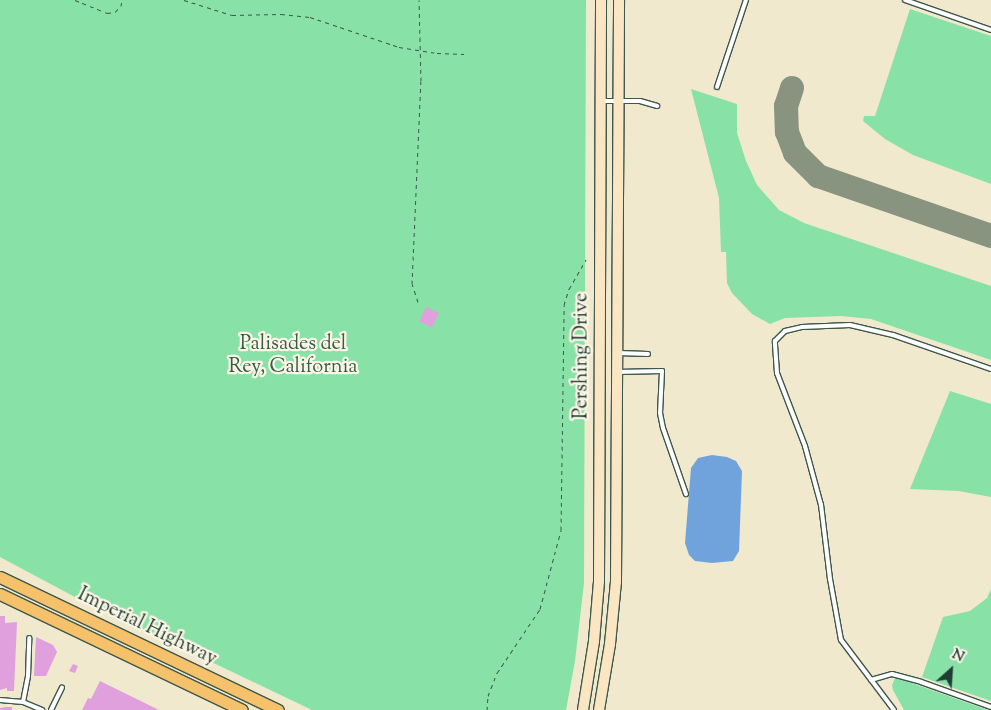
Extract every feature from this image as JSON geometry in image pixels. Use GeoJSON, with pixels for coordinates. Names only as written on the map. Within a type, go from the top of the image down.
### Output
{"type":"FeatureCollection","features":[{"type":"Feature","properties":{"kind":"main road","name":"Pershing Drive"},"geometry":{"type":"LineString","coordinates":[[582,710],[594,642],[599,581],[601,0]]}},
{"type":"Feature","properties":{"kind":"main road","name":"Pershing Drive"},"geometry":{"type":"LineString","coordinates":[[599,710],[606,673],[616,582],[619,0]]}},
{"type":"Feature","properties":{"kind":"main road","name":"Imperial Highway"},"geometry":{"type":"LineString","coordinates":[[0,577],[278,710]]}},
{"type":"Feature","properties":{"kind":"main road","name":"Imperial Highway"},"geometry":{"type":"LineString","coordinates":[[0,594],[242,710]]}},
{"type":"Feature","properties":{"kind":"lane"},"geometry":{"type":"LineString","coordinates":[[717,87],[746,0]]}},
{"type":"Feature","properties":{"kind":"lane"},"geometry":{"type":"LineString","coordinates":[[905,0],[991,30]]}},
{"type":"Feature","properties":{"kind":"lane"},"geometry":{"type":"LineString","coordinates":[[600,101],[640,101],[657,106]]}},
{"type":"Feature","properties":{"kind":"lane"},"geometry":{"type":"LineString","coordinates":[[894,710],[841,640],[830,579],[821,505],[804,446],[777,373],[775,341],[785,331],[802,327],[850,325],[893,335],[991,369]]}},
{"type":"Feature","properties":{"kind":"lane"},"geometry":{"type":"LineString","coordinates":[[618,353],[648,354]]}},
{"type":"Feature","properties":{"kind":"lane"},"geometry":{"type":"LineString","coordinates":[[618,372],[662,371],[660,413],[662,428],[686,494]]}},
{"type":"Feature","properties":{"kind":"lane"},"geometry":{"type":"LineString","coordinates":[[23,702],[28,676],[29,638]]}},
{"type":"Feature","properties":{"kind":"lane"},"geometry":{"type":"LineString","coordinates":[[871,680],[892,674],[921,682],[991,707]]}},
{"type":"Feature","properties":{"kind":"lane"},"geometry":{"type":"LineString","coordinates":[[51,710],[62,687]]}},
{"type":"Feature","properties":{"kind":"lane"},"geometry":{"type":"LineString","coordinates":[[0,700],[23,702],[42,710]]}},
{"type":"Feature","properties":{"kind":"path"},"geometry":{"type":"LineString","coordinates":[[75,0],[107,13],[115,12],[121,6],[122,0]]}},
{"type":"Feature","properties":{"kind":"path"},"geometry":{"type":"LineString","coordinates":[[184,0],[232,15],[310,17],[399,47],[420,52],[464,54]]}},
{"type":"Feature","properties":{"kind":"path"},"geometry":{"type":"LineString","coordinates":[[418,302],[412,284],[421,81],[419,0]]}},
{"type":"Feature","properties":{"kind":"path"},"geometry":{"type":"LineString","coordinates":[[487,710],[488,696],[497,672],[540,609],[561,530],[564,305],[569,289],[586,259]]}},
{"type":"Feature","properties":{"kind":"green space","name":"Palisades del Rey, California"},"geometry":{"type":"Polygon","coordinates":[[[0,0],[586,0],[584,583],[575,661],[566,710],[312,710],[75,597],[0,557],[0,0]]]}},
{"type":"Feature","properties":{"kind":"green space"},"geometry":{"type":"Polygon","coordinates":[[[910,9],[991,36],[991,184],[913,155],[885,139],[863,121],[864,116],[875,116],[910,9]]]}},
{"type":"Feature","properties":{"kind":"green space"},"geometry":{"type":"Polygon","coordinates":[[[691,89],[737,104],[737,133],[746,161],[757,185],[779,210],[804,223],[991,286],[991,360],[871,319],[841,316],[785,318],[770,324],[752,314],[732,293],[727,283],[726,252],[721,252],[719,198],[691,89]]]}},
{"type":"Feature","properties":{"kind":"green space"},"geometry":{"type":"Polygon","coordinates":[[[950,391],[991,404],[991,497],[959,491],[910,489],[950,391]]]}},
{"type":"Feature","properties":{"kind":"green space"},"geometry":{"type":"Polygon","coordinates":[[[991,589],[991,701],[922,677],[943,617],[970,611],[987,598],[991,589]]]}},
{"type":"Feature","properties":{"kind":"green space"},"geometry":{"type":"Polygon","coordinates":[[[896,676],[988,710],[904,710],[893,690],[892,685],[896,676]]]}},
{"type":"Feature","properties":{"kind":"water"},"geometry":{"type":"Polygon","coordinates":[[[712,455],[727,457],[736,461],[742,471],[739,551],[733,561],[712,563],[695,561],[689,555],[685,543],[691,468],[698,458],[712,455]]]}},
{"type":"Feature","properties":{"kind":"building"},"geometry":{"type":"Polygon","coordinates":[[[426,307],[439,313],[432,327],[419,322],[426,307]]]}},
{"type":"Feature","properties":{"kind":"building"},"geometry":{"type":"Polygon","coordinates":[[[0,616],[5,616],[5,623],[17,622],[14,691],[7,691],[7,688],[0,690],[0,616]]]}},
{"type":"Feature","properties":{"kind":"building"},"geometry":{"type":"Polygon","coordinates":[[[36,637],[53,645],[57,652],[46,676],[34,676],[36,637]]]}},
{"type":"Feature","properties":{"kind":"building"},"geometry":{"type":"Polygon","coordinates":[[[73,664],[78,666],[75,673],[69,671],[73,664]]]}},
{"type":"Feature","properties":{"kind":"building"},"geometry":{"type":"Polygon","coordinates":[[[100,681],[159,710],[82,710],[88,698],[91,699],[100,681]]]}},
{"type":"Feature","properties":{"kind":"building"},"geometry":{"type":"Polygon","coordinates":[[[12,707],[12,710],[0,710],[0,708],[12,707]]]}},
{"type":"Feature","properties":{"kind":"taxiway"},"geometry":{"type":"LineString","coordinates":[[792,88],[786,106],[787,132],[795,153],[818,176],[991,236]]}}]}
